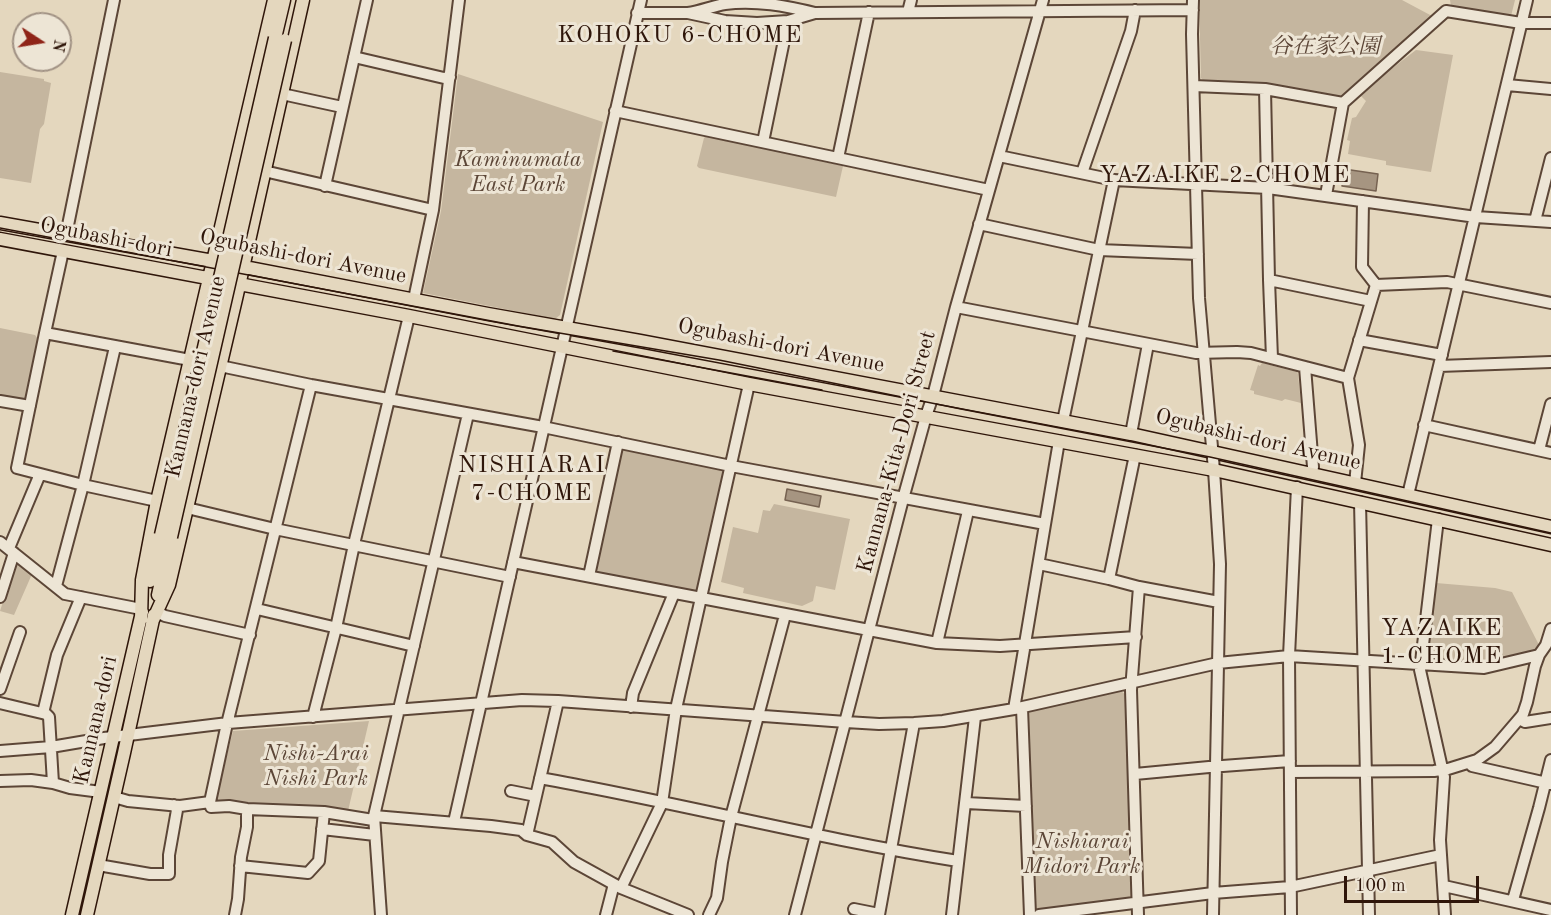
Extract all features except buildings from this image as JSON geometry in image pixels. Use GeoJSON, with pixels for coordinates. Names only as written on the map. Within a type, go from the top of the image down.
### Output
{"type":"FeatureCollection","features":[{"type":"Feature","properties":{"kind":"main road","name":"Kannana-dori Avenue"},"geometry":{"type":"LineString","coordinates":[[148,615],[142,580],[158,501],[274,0]]}},
{"type":"Feature","properties":{"kind":"main road","name":"Kannana-dori Avenue"},"geometry":{"type":"LineString","coordinates":[[166,536],[280,39],[284,0]]}},
{"type":"Feature","properties":{"kind":"main road","name":"Kannana-dori Avenue"},"geometry":{"type":"LineString","coordinates":[[280,39],[295,0]]}},
{"type":"Feature","properties":{"kind":"main road","name":"Kannana-dori Avenue"},"geometry":{"type":"LineString","coordinates":[[148,615],[169,585],[303,0]]}},
{"type":"Feature","properties":{"kind":"main road","name":"Ogubashi-dori Avenue"},"geometry":{"type":"LineString","coordinates":[[0,223],[1131,434],[1551,527]]}},
{"type":"Feature","properties":{"kind":"main road","name":"Ogubashi-dori"},"geometry":{"type":"LineString","coordinates":[[0,239],[239,285]]}},
{"type":"Feature","properties":{"kind":"main road","name":"Ogubashi-dori Avenue"},"geometry":{"type":"LineString","coordinates":[[239,285],[409,316],[750,384],[1214,470],[1551,545]]}},
{"type":"Feature","properties":{"kind":"main road","name":"Kannana-dori"},"geometry":{"type":"LineString","coordinates":[[72,915],[114,737],[148,615],[166,536]]}},
{"type":"Feature","properties":{"kind":"main road","name":"Kannana-dori"},"geometry":{"type":"LineString","coordinates":[[87,915],[128,735],[148,615]]}},
{"type":"Feature","properties":{"kind":"street"},"geometry":{"type":"LineString","coordinates":[[66,235],[114,0]]}},
{"type":"Feature","properties":{"kind":"street"},"geometry":{"type":"LineString","coordinates":[[325,186],[367,0]]}},
{"type":"Feature","properties":{"kind":"street"},"geometry":{"type":"LineString","coordinates":[[414,299],[433,210],[459,0]]}},
{"type":"Feature","properties":{"kind":"street"},"geometry":{"type":"LineString","coordinates":[[454,822],[641,0]]}},
{"type":"Feature","properties":{"kind":"street"},"geometry":{"type":"LineString","coordinates":[[908,12],[911,0]]}},
{"type":"Feature","properties":{"kind":"street"},"geometry":{"type":"LineString","coordinates":[[1408,495],[1527,0]]}},
{"type":"Feature","properties":{"kind":"street"},"geometry":{"type":"LineString","coordinates":[[688,13],[718,3],[763,1],[815,13]]}},
{"type":"Feature","properties":{"kind":"street"},"geometry":{"type":"LineString","coordinates":[[638,13],[688,13],[735,23],[757,23],[788,21],[836,7],[868,12],[908,12],[1041,5],[1135,10],[1193,5],[1199,298],[1220,564],[1213,915]]}},
{"type":"Feature","properties":{"kind":"street","name":"Kannana-Kita-Dori Street"},"geometry":{"type":"LineString","coordinates":[[795,915],[903,499],[1041,5]]}},
{"type":"Feature","properties":{"kind":"street"},"geometry":{"type":"LineString","coordinates":[[1326,195],[1343,103],[1445,6],[1521,22],[1551,22]]}},
{"type":"Feature","properties":{"kind":"street"},"geometry":{"type":"LineString","coordinates":[[1082,172],[1131,31],[1135,10]]}},
{"type":"Feature","properties":{"kind":"street"},"geometry":{"type":"LineString","coordinates":[[838,158],[868,12]]}},
{"type":"Feature","properties":{"kind":"street"},"geometry":{"type":"LineString","coordinates":[[763,142],[788,21]]}},
{"type":"Feature","properties":{"kind":"street"},"geometry":{"type":"LineString","coordinates":[[354,57],[444,78],[450,77]]}},
{"type":"Feature","properties":{"kind":"street"},"geometry":{"type":"LineString","coordinates":[[1507,85],[1551,89]]}},
{"type":"Feature","properties":{"kind":"street"},"geometry":{"type":"LineString","coordinates":[[1194,86],[1265,89],[1343,103]]}},
{"type":"Feature","properties":{"kind":"street"},"geometry":{"type":"LineString","coordinates":[[1265,89],[1272,358]]}},
{"type":"Feature","properties":{"kind":"street"},"geometry":{"type":"LineString","coordinates":[[282,94],[342,107]]}},
{"type":"Feature","properties":{"kind":"street"},"geometry":{"type":"LineString","coordinates":[[615,111],[989,190]]}},
{"type":"Feature","properties":{"kind":"street"},"geometry":{"type":"LineString","coordinates":[[999,156],[1114,180],[1268,188],[1476,217],[1551,222]]}},
{"type":"Feature","properties":{"kind":"street"},"geometry":{"type":"LineString","coordinates":[[1535,221],[1551,158]]}},
{"type":"Feature","properties":{"kind":"street"},"geometry":{"type":"LineString","coordinates":[[264,171],[433,210]]}},
{"type":"Feature","properties":{"kind":"street"},"geometry":{"type":"LineString","coordinates":[[1063,421],[1114,180]]}},
{"type":"Feature","properties":{"kind":"street"},"geometry":{"type":"LineString","coordinates":[[1364,201],[1362,267],[1376,285]]}},
{"type":"Feature","properties":{"kind":"street"},"geometry":{"type":"LineString","coordinates":[[979,224],[1099,250],[1198,254]]}},
{"type":"Feature","properties":{"kind":"street"},"geometry":{"type":"LineString","coordinates":[[63,251],[17,468],[158,501]]}},
{"type":"Feature","properties":{"kind":"street"},"geometry":{"type":"LineString","coordinates":[[1269,280],[1371,301]]}},
{"type":"Feature","properties":{"kind":"street"},"geometry":{"type":"LineString","coordinates":[[1376,285],[1447,282],[1551,303]]}},
{"type":"Feature","properties":{"kind":"street"},"geometry":{"type":"LineString","coordinates":[[1355,483],[1359,445],[1348,378],[1376,285]]}},
{"type":"Feature","properties":{"kind":"street"},"geometry":{"type":"LineString","coordinates":[[956,307],[1203,353],[1237,352],[1272,358],[1348,378]]}},
{"type":"Feature","properties":{"kind":"street"},"geometry":{"type":"LineString","coordinates":[[313,717],[409,316]]}},
{"type":"Feature","properties":{"kind":"street"},"geometry":{"type":"LineString","coordinates":[[45,333],[190,360]]}},
{"type":"Feature","properties":{"kind":"street"},"geometry":{"type":"LineString","coordinates":[[1359,340],[1442,355]]}},
{"type":"Feature","properties":{"kind":"street"},"geometry":{"type":"LineString","coordinates":[[1131,434],[1148,344]]}},
{"type":"Feature","properties":{"kind":"street"},"geometry":{"type":"LineString","coordinates":[[56,586],[83,485],[115,347]]}},
{"type":"Feature","properties":{"kind":"street"},"geometry":{"type":"LineString","coordinates":[[1439,366],[1551,362]]}},
{"type":"Feature","properties":{"kind":"street"},"geometry":{"type":"LineString","coordinates":[[220,366],[543,427],[903,499],[1045,524]]}},
{"type":"Feature","properties":{"kind":"street"},"geometry":{"type":"LineString","coordinates":[[1305,367],[1312,473]]}},
{"type":"Feature","properties":{"kind":"street"},"geometry":{"type":"LineString","coordinates":[[606,915],[617,886],[662,803],[676,709],[750,384]]}},
{"type":"Feature","properties":{"kind":"street"},"geometry":{"type":"LineString","coordinates":[[311,385],[228,723],[210,802],[211,807],[324,812],[374,818],[454,822],[521,830],[527,835],[552,842],[574,862],[617,886],[688,915]]}},
{"type":"Feature","properties":{"kind":"street"},"geometry":{"type":"LineString","coordinates":[[0,401],[30,406]]}},
{"type":"Feature","properties":{"kind":"street"},"geometry":{"type":"LineString","coordinates":[[1539,450],[1551,404]]}},
{"type":"Feature","properties":{"kind":"street"},"geometry":{"type":"LineString","coordinates":[[381,915],[374,818],[468,414]]}},
{"type":"Feature","properties":{"kind":"street"},"geometry":{"type":"LineString","coordinates":[[1424,425],[1551,453]]}},
{"type":"Feature","properties":{"kind":"street"},"geometry":{"type":"LineString","coordinates":[[1030,915],[1026,807],[1018,709],[1025,645],[1059,441]]}},
{"type":"Feature","properties":{"kind":"street"},"geometry":{"type":"LineString","coordinates":[[589,576],[618,442]]}},
{"type":"Feature","properties":{"kind":"street"},"geometry":{"type":"LineString","coordinates":[[1109,579],[1135,455]]}},
{"type":"Feature","properties":{"kind":"street"},"geometry":{"type":"LineString","coordinates":[[0,597],[8,548],[40,474]]}},
{"type":"Feature","properties":{"kind":"street"},"geometry":{"type":"LineString","coordinates":[[1291,915],[1289,656],[1297,488]]}},
{"type":"Feature","properties":{"kind":"street"},"geometry":{"type":"LineString","coordinates":[[1360,502],[1369,915]]}},
{"type":"Feature","properties":{"kind":"street"},"geometry":{"type":"LineString","coordinates":[[187,508],[354,546],[510,577]]}},
{"type":"Feature","properties":{"kind":"street"},"geometry":{"type":"LineString","coordinates":[[937,643],[968,511]]}},
{"type":"Feature","properties":{"kind":"street"},"geometry":{"type":"LineString","coordinates":[[1438,519],[1421,678],[1444,777],[1440,830],[1445,915]]}},
{"type":"Feature","properties":{"kind":"street"},"geometry":{"type":"LineString","coordinates":[[8,548],[66,594],[148,615],[165,616],[250,635]]}},
{"type":"Feature","properties":{"kind":"street"},"geometry":{"type":"LineString","coordinates":[[513,562],[937,643],[1000,646],[1136,638]]}},
{"type":"Feature","properties":{"kind":"street"},"geometry":{"type":"LineString","coordinates":[[1039,564],[1139,587],[1219,602]]}},
{"type":"Feature","properties":{"kind":"street"},"geometry":{"type":"LineString","coordinates":[[1138,915],[1132,683],[1139,587]]}},
{"type":"Feature","properties":{"kind":"street"},"geometry":{"type":"LineString","coordinates":[[631,707],[633,693],[674,593]]}},
{"type":"Feature","properties":{"kind":"street"},"geometry":{"type":"LineString","coordinates":[[43,713],[57,656],[81,597]]}},
{"type":"Feature","properties":{"kind":"street"},"geometry":{"type":"LineString","coordinates":[[257,609],[414,646]]}},
{"type":"Feature","properties":{"kind":"street"},"geometry":{"type":"LineString","coordinates":[[709,915],[717,898],[731,818],[785,615]]}},
{"type":"Feature","properties":{"kind":"street"},"geometry":{"type":"LineString","coordinates":[[1135,774],[1216,766],[1366,771],[1442,770],[1469,763],[1495,747],[1523,714],[1535,666],[1539,655],[1549,645],[1551,629]]}},
{"type":"Feature","properties":{"kind":"street"},"geometry":{"type":"LineString","coordinates":[[0,689],[20,633]]}},
{"type":"Feature","properties":{"kind":"street"},"geometry":{"type":"LineString","coordinates":[[0,752],[228,723],[522,700],[879,724],[943,722],[1018,709],[1218,663],[1289,656],[1484,668],[1539,655]]}},
{"type":"Feature","properties":{"kind":"street"},"geometry":{"type":"LineString","coordinates":[[527,835],[558,701]]}},
{"type":"Feature","properties":{"kind":"street"},"geometry":{"type":"LineString","coordinates":[[0,703],[43,713],[49,717],[53,783]]}},
{"type":"Feature","properties":{"kind":"street"},"geometry":{"type":"LineString","coordinates":[[952,915],[975,717]]}},
{"type":"Feature","properties":{"kind":"street"},"geometry":{"type":"LineString","coordinates":[[1519,719],[1525,722],[1551,718]]}},
{"type":"Feature","properties":{"kind":"street"},"geometry":{"type":"LineString","coordinates":[[854,909],[879,914],[914,723]]}},
{"type":"Feature","properties":{"kind":"street"},"geometry":{"type":"LineString","coordinates":[[1513,900],[1548,783],[1551,760]]}},
{"type":"Feature","properties":{"kind":"street"},"geometry":{"type":"LineString","coordinates":[[1469,763],[1472,766],[1548,783]]}},
{"type":"Feature","properties":{"kind":"street"},"geometry":{"type":"LineString","coordinates":[[540,778],[891,850],[958,861]]}},
{"type":"Feature","properties":{"kind":"street"},"geometry":{"type":"LineString","coordinates":[[0,781],[31,780],[101,792]]}},
{"type":"Feature","properties":{"kind":"street"},"geometry":{"type":"LineString","coordinates":[[511,791],[536,796]]}},
{"type":"Feature","properties":{"kind":"street"},"geometry":{"type":"LineString","coordinates":[[114,797],[128,801],[174,805],[210,802]]}},
{"type":"Feature","properties":{"kind":"street"},"geometry":{"type":"LineString","coordinates":[[966,803],[1026,807]]}},
{"type":"Feature","properties":{"kind":"street"},"geometry":{"type":"LineString","coordinates":[[98,865],[169,874],[169,855],[177,810],[174,805]]}},
{"type":"Feature","properties":{"kind":"street"},"geometry":{"type":"LineString","coordinates":[[235,915],[241,857],[247,827],[247,809]]}},
{"type":"Feature","properties":{"kind":"street"},"geometry":{"type":"LineString","coordinates":[[240,866],[308,873],[319,861],[324,812]]}},
{"type":"Feature","properties":{"kind":"street"},"geometry":{"type":"LineString","coordinates":[[322,829],[375,835]]}},
{"type":"Feature","properties":{"kind":"street"},"geometry":{"type":"LineString","coordinates":[[1039,915],[1213,893],[1290,887],[1441,855]]}},
{"type":"Feature","properties":{"kind":"street"},"geometry":{"type":"LineString","coordinates":[[1444,886],[1551,910]]}},
{"type":"Feature","properties":{"kind":"green space","name":"谷在家公園"},"geometry":{"type":"Polygon","coordinates":[[[1199,0],[1402,0],[1432,16],[1343,98],[1269,86],[1203,80],[1201,78],[1199,0]]]}},
{"type":"Feature","properties":{"kind":"green space"},"geometry":{"type":"Polygon","coordinates":[[[1450,0],[1515,0],[1511,16],[1452,8],[1450,0]]]}},
{"type":"Feature","properties":{"kind":"green space"},"geometry":{"type":"Polygon","coordinates":[[[1416,50],[1453,55],[1431,172],[1386,165],[1386,161],[1348,154],[1350,141],[1347,140],[1352,118],[1356,117],[1366,101],[1361,96],[1416,50]]]}},
{"type":"Feature","properties":{"kind":"green space"},"geometry":{"type":"Polygon","coordinates":[[[0,72],[44,79],[51,83],[31,183],[0,178],[0,72]]]}},
{"type":"Feature","properties":{"kind":"green space","name":"Kaminumata East Park"},"geometry":{"type":"Polygon","coordinates":[[[458,74],[603,122],[560,315],[555,319],[423,293],[441,211],[458,74]]]}},
{"type":"Feature","properties":{"kind":"green space"},"geometry":{"type":"Polygon","coordinates":[[[706,136],[843,166],[836,197],[699,168],[697,166],[706,136]]]}},
{"type":"Feature","properties":{"kind":"green space"},"geometry":{"type":"Polygon","coordinates":[[[0,328],[35,335],[38,339],[26,399],[23,401],[0,397],[0,328]]]}},
{"type":"Feature","properties":{"kind":"green space"},"geometry":{"type":"Polygon","coordinates":[[[1262,363],[1297,372],[1301,403],[1254,394],[1254,391],[1250,390],[1258,365],[1262,363]]]}},
{"type":"Feature","properties":{"kind":"green space"},"geometry":{"type":"Polygon","coordinates":[[[625,449],[722,468],[725,471],[698,590],[597,572],[594,567],[620,451],[625,449]]]}},
{"type":"Feature","properties":{"kind":"green space"},"geometry":{"type":"Polygon","coordinates":[[[774,504],[850,519],[835,590],[816,586],[813,601],[802,606],[743,593],[744,588],[721,582],[733,527],[758,533],[763,510],[770,511],[774,504]]]}},
{"type":"Feature","properties":{"kind":"green space"},"geometry":{"type":"Polygon","coordinates":[[[15,565],[20,565],[32,574],[14,615],[0,611],[15,565]]]}},
{"type":"Feature","properties":{"kind":"green space"},"geometry":{"type":"Polygon","coordinates":[[[1436,583],[1495,588],[1512,592],[1539,647],[1534,652],[1481,664],[1431,661],[1428,657],[1436,583]]]}},
{"type":"Feature","properties":{"kind":"green space","name":"Nishiarai Midori Park"},"geometry":{"type":"Polygon","coordinates":[[[1121,691],[1126,695],[1134,902],[1033,911],[1026,711],[1121,691]]]}},
{"type":"Feature","properties":{"kind":"green space","name":"Nishi-Arai Nishi Park"},"geometry":{"type":"Polygon","coordinates":[[[369,721],[348,811],[247,804],[216,799],[233,731],[369,721]]]}},
{"type":"Feature","properties":{"kind":"shaded area"},"geometry":{"type":"Polygon","coordinates":[[[1344,169],[1378,174],[1376,191],[1342,186],[1344,169]]]}},
{"type":"Feature","properties":{"kind":"shaded area"},"geometry":{"type":"Polygon","coordinates":[[[787,489],[821,496],[819,507],[785,500],[787,489]]]}},
{"type":"Feature","properties":{"kind":"tram line"},"geometry":{"type":"LineString","coordinates":[[0,228],[518,326],[719,360],[1210,457],[1551,533]]}},
{"type":"Feature","properties":{"kind":"tram line"},"geometry":{"type":"LineString","coordinates":[[613,351],[822,390]]}},
{"type":"Feature","properties":{"kind":"district","name":"KOHOKU 6-CHOME"},"geometry":{"type":"Point","coordinates":[680,36]}},
{"type":"Feature","properties":{"kind":"district","name":"YAZAIKE 2-CHOME"},"geometry":{"type":"Point","coordinates":[1225,176]}},
{"type":"Feature","properties":{"kind":"district","name":"NISHIARAI 7-CHOME"},"geometry":{"type":"Point","coordinates":[532,480]}},
{"type":"Feature","properties":{"kind":"district","name":"YAZAIKE 1-CHOME"},"geometry":{"type":"Point","coordinates":[1442,643]}}]}
